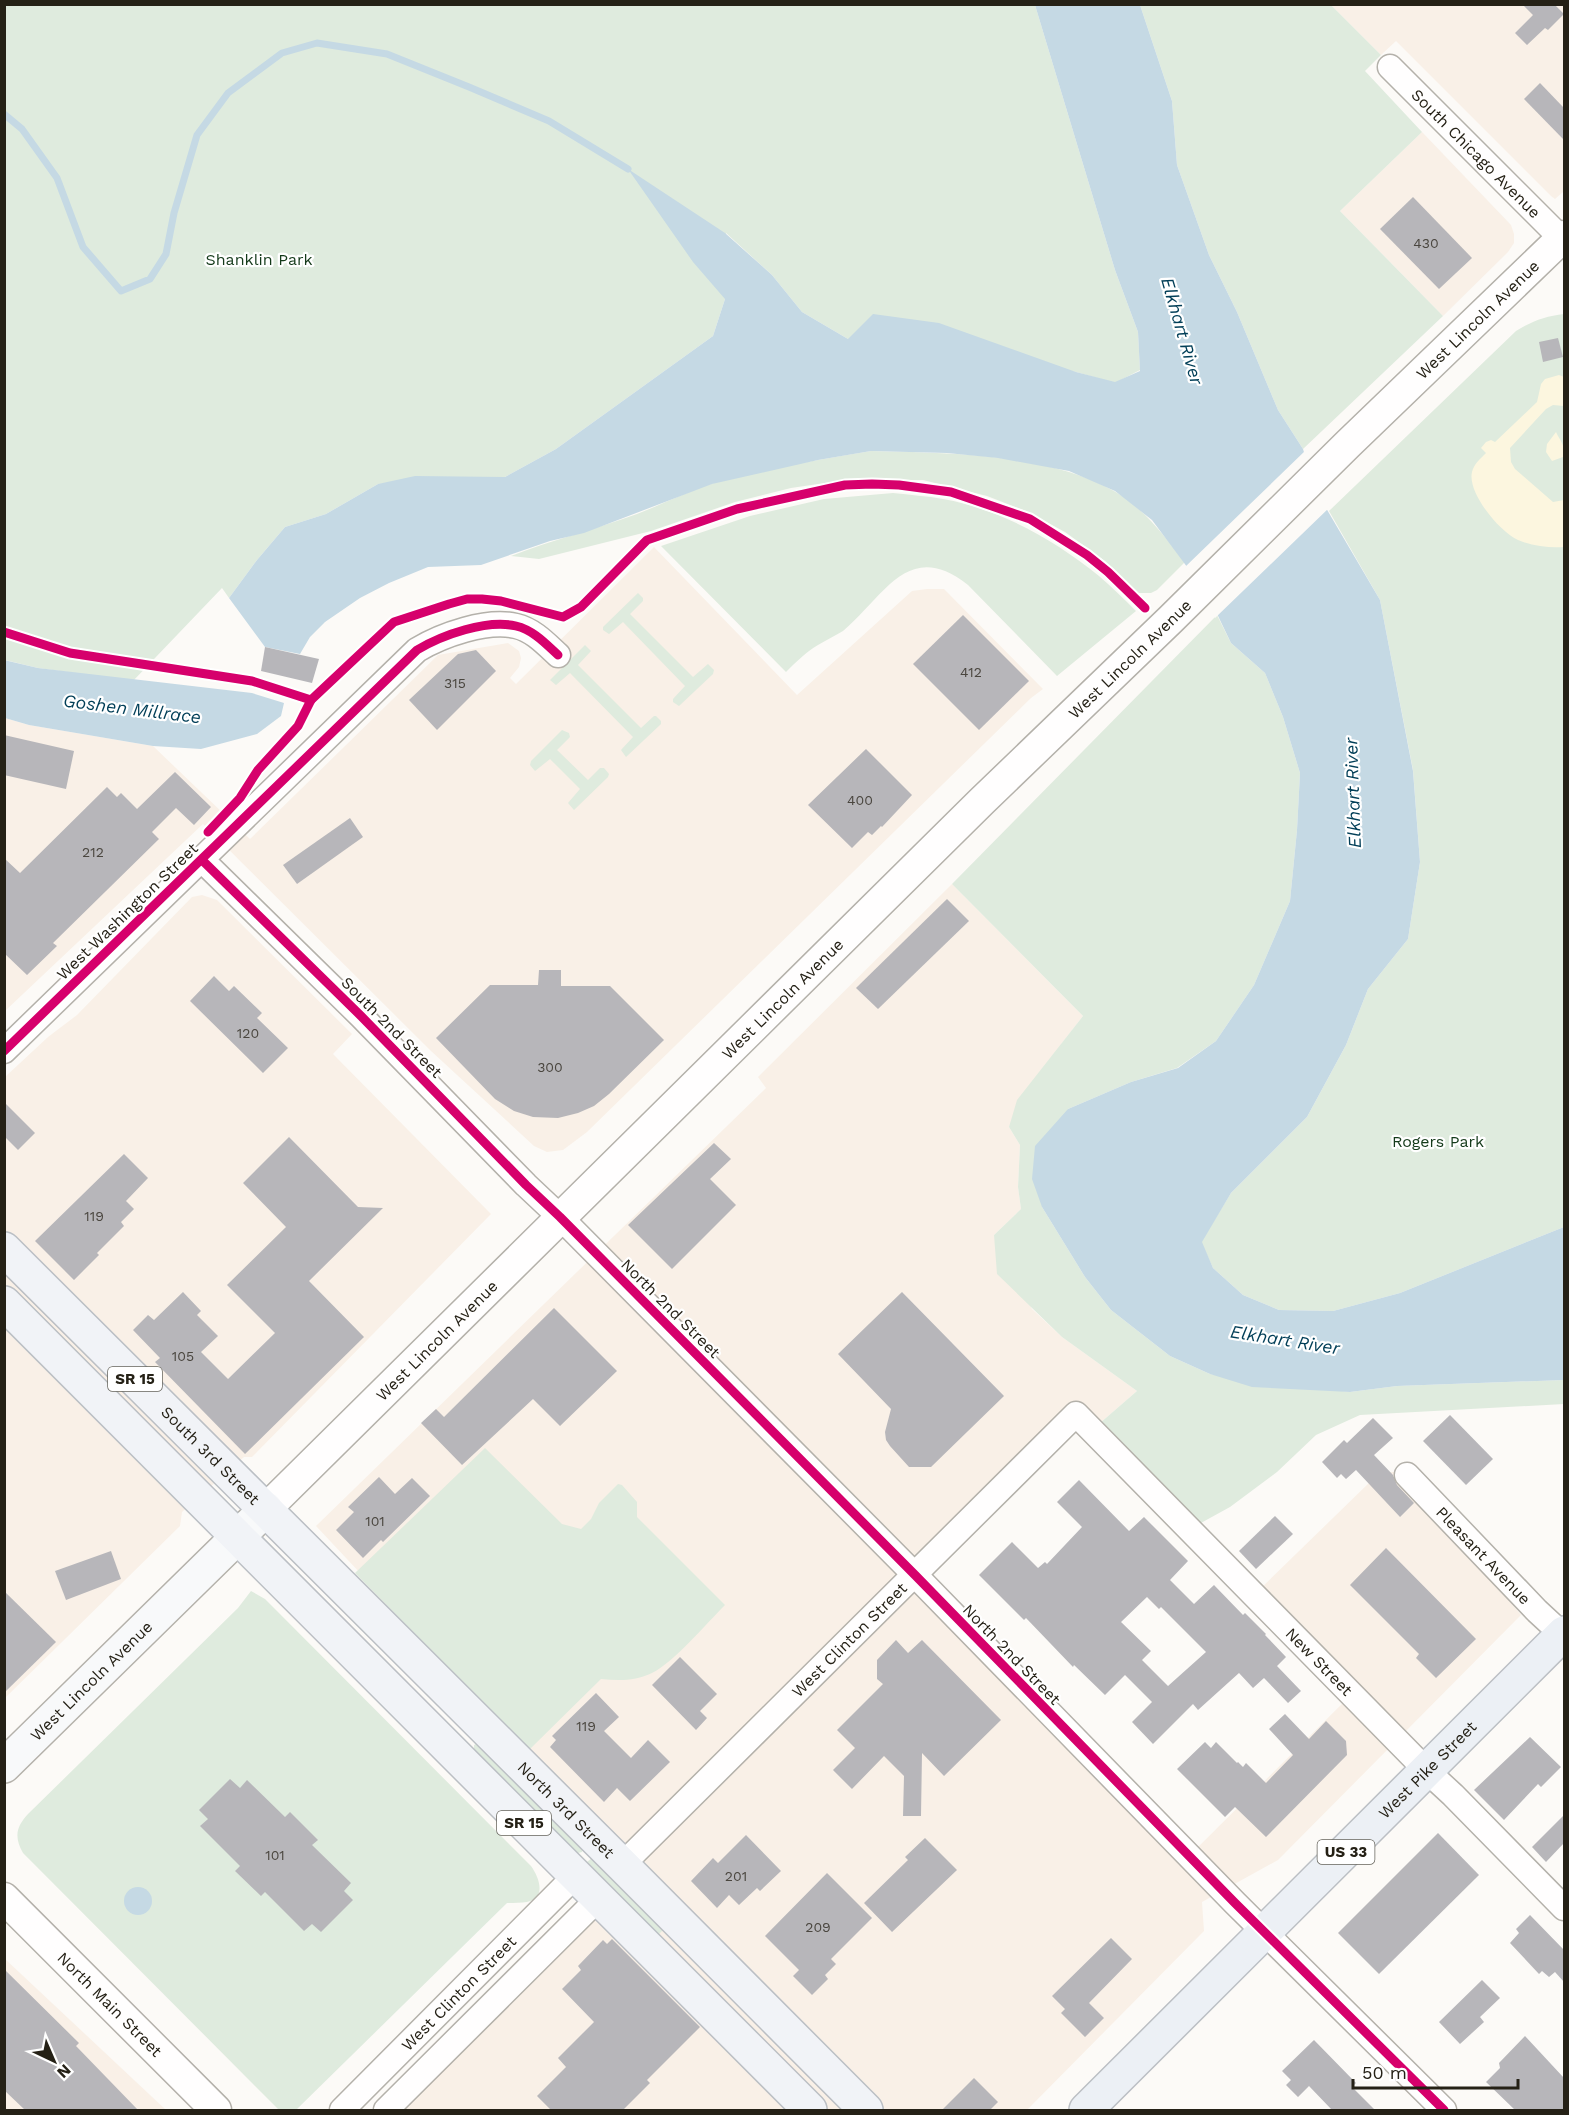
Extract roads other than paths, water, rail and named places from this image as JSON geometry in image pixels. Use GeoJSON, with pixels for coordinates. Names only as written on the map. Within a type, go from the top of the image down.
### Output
{"type":"FeatureCollection","features":[{"type":"Feature","properties":{"kind":"highway","name":"West Pike Street"},"geometry":{"type":"LineString","coordinates":[[1086,2110],[1564,1634]]}},
{"type":"Feature","properties":{"kind":"main road","name":"South 3rd Street"},"geometry":{"type":"LineString","coordinates":[[4,1249],[266,1509]]}},
{"type":"Feature","properties":{"kind":"main road","name":"SR 15"},"geometry":{"type":"LineString","coordinates":[[4,1303],[810,2110]]}},
{"type":"Feature","properties":{"kind":"main road","name":"West Lincoln Avenue"},"geometry":{"type":"LineString","coordinates":[[4,1766],[266,1509]]}},
{"type":"Feature","properties":{"kind":"main road","name":"North 3rd Street"},"geometry":{"type":"LineString","coordinates":[[266,1509],[866,2110]]}},
{"type":"Feature","properties":{"kind":"street","name":"South Chicago Avenue"},"geometry":{"type":"LineString","coordinates":[[1390,67],[1564,239]]}},
{"type":"Feature","properties":{"kind":"street","name":"West Lincoln Avenue"},"geometry":{"type":"LineString","coordinates":[[266,1509],[982,801],[1348,444],[1564,239]]}},
{"type":"Feature","properties":{"kind":"street","name":"West Washington Street"},"geometry":{"type":"LineString","coordinates":[[4,1051],[417,650],[436,638],[494,624],[517,626],[538,637],[558,655]]}},
{"type":"Feature","properties":{"kind":"street","name":"South 2nd Street"},"geometry":{"type":"LineString","coordinates":[[202,860],[361,1016],[560,1217]]}},
{"type":"Feature","properties":{"kind":"street","name":"North 2nd Street"},"geometry":{"type":"LineString","coordinates":[[560,1217],[1265,1932],[1444,2110]]}},
{"type":"Feature","properties":{"kind":"street","name":"West Clinton Street"},"geometry":{"type":"LineString","coordinates":[[622,1864],[1076,1414]]}},
{"type":"Feature","properties":{"kind":"street","name":"New Street"},"geometry":{"type":"LineString","coordinates":[[1076,1414],[1564,1908]]}},
{"type":"Feature","properties":{"kind":"street","name":"Pleasant Avenue"},"geometry":{"type":"LineString","coordinates":[[1407,1475],[1537,1611],[1564,1634]]}},
{"type":"Feature","properties":{"kind":"street","name":"West Clinton Street"},"geometry":{"type":"LineString","coordinates":[[342,2110],[576,1875]]}},
{"type":"Feature","properties":{"kind":"street","name":"North Main Street"},"geometry":{"type":"LineString","coordinates":[[4,1898],[216,2110]]}},
{"type":"Feature","properties":{"kind":"street","name":"West Clinton Street"},"geometry":{"type":"LineString","coordinates":[[386,2110],[599,1898]]}},
{"type":"Feature","properties":{"kind":"water","name":"Elkhart River"},"geometry":{"type":"Polygon","coordinates":[[[1035,5],[1140,5],[1172,101],[1177,165],[1209,255],[1237,312],[1278,410],[1303,449],[1316,491],[1380,600],[1413,771],[1420,862],[1408,939],[1368,989],[1346,1045],[1307,1117],[1231,1193],[1202,1242],[1213,1268],[1243,1295],[1279,1310],[1333,1311],[1400,1293],[1564,1227],[1564,1380],[1397,1386],[1350,1392],[1252,1387],[1210,1374],[1170,1356],[1111,1310],[1085,1277],[1042,1207],[1032,1179],[1035,1146],[1068,1109],[1131,1082],[1178,1068],[1216,1041],[1254,985],[1290,901],[1300,773],[1283,717],[1265,673],[1231,643],[1208,595],[1152,520],[1115,491],[1069,471],[998,458],[947,453],[871,451],[818,460],[712,484],[584,533],[550,541],[481,565],[428,567],[360,598],[325,622],[310,637],[300,654],[265,647],[229,598],[285,527],[326,514],[378,484],[415,476],[505,477],[556,449],[713,336],[725,299],[693,262],[628,169],[725,233],[772,275],[802,312],[848,339],[873,314],[939,323],[1076,372],[1115,382],[1140,371],[1138,332],[1115,270],[1035,5]]]}},
{"type":"Feature","properties":{"kind":"water","name":"Goshen Millrace"},"geometry":{"type":"Polygon","coordinates":[[[4,660],[38,668],[252,693],[284,703],[281,716],[257,734],[201,749],[153,746],[29,725],[5,718],[4,660]]]}},
{"type":"Feature","properties":{"kind":"water"},"geometry":{"type":"Polygon","coordinates":[[[138,1887],[148,1891],[152,1901],[148,1911],[138,1915],[128,1911],[124,1901],[128,1891],[138,1887]]]}},
{"type":"Feature","properties":{"kind":"waterway"},"geometry":{"type":"LineString","coordinates":[[4,114],[22,129],[57,178],[83,247],[121,291],[150,279],[166,254],[174,213],[197,135],[228,93],[282,53],[317,43],[387,54],[469,87],[549,121],[628,169]]}},
{"type":"Feature","properties":{"kind":"park label","name":"Shanklin Park"},"geometry":{"type":"Point","coordinates":[259,259]}},
{"type":"Feature","properties":{"kind":"park label","name":"Rogers Park"},"geometry":{"type":"Point","coordinates":[1438,1141]}}]}
